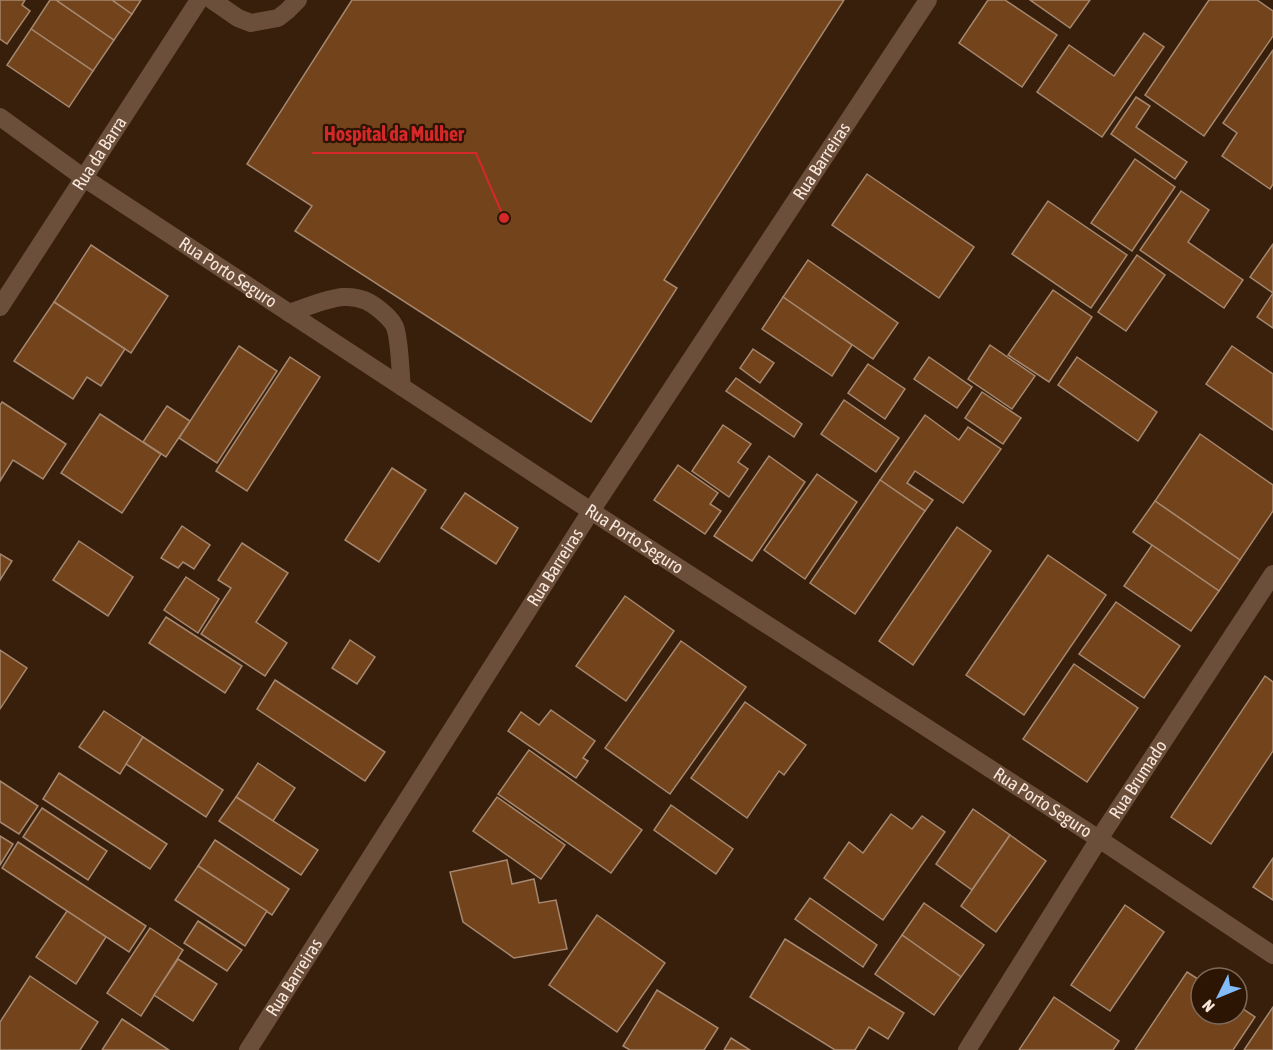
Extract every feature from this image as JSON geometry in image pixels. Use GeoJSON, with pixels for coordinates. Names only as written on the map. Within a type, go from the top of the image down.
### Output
{"type":"FeatureCollection","features":[{"type":"Feature","properties":{"kind":"street","name":"Rua da Barra"},"geometry":{"type":"LineString","coordinates":[[0,307],[199,0]]}},
{"type":"Feature","properties":{"kind":"street"},"geometry":{"type":"LineString","coordinates":[[213,0],[238,18],[251,23],[278,18],[298,0]]}},
{"type":"Feature","properties":{"kind":"street","name":"Rua Barreiras"},"geometry":{"type":"LineString","coordinates":[[248,1050],[591,511],[928,0]]}},
{"type":"Feature","properties":{"kind":"street","name":"Rua Porto Seguro"},"geometry":{"type":"LineString","coordinates":[[0,117],[84,178],[289,313],[1099,839],[1273,955]]}},
{"type":"Feature","properties":{"kind":"street"},"geometry":{"type":"LineString","coordinates":[[289,313],[336,297],[355,296],[365,299],[389,318],[394,327],[402,387]]}},
{"type":"Feature","properties":{"kind":"street","name":"Rua Brumado"},"geometry":{"type":"LineString","coordinates":[[967,1050],[1099,839],[1273,574]]}},
{"type":"Feature","properties":{"kind":"building"},"geometry":{"type":"Polygon","coordinates":[[[0,0],[25,0],[22,5],[30,11],[7,44],[0,39],[0,0]]]}},
{"type":"Feature","properties":{"kind":"building"},"geometry":{"type":"Polygon","coordinates":[[[50,0],[56,0],[114,40],[93,71],[31,29],[50,0]]]}},
{"type":"Feature","properties":{"kind":"building"},"geometry":{"type":"Polygon","coordinates":[[[56,0],[112,0],[132,14],[114,40],[56,0]]]}},
{"type":"Feature","properties":{"kind":"building"},"geometry":{"type":"Polygon","coordinates":[[[112,0],[141,0],[132,14],[112,0]]]}},
{"type":"Feature","properties":{"kind":"building"},"geometry":{"type":"Polygon","coordinates":[[[352,0],[844,0],[664,280],[677,288],[591,422],[295,231],[312,206],[247,164],[352,0]]]}},
{"type":"Feature","properties":{"kind":"building"},"geometry":{"type":"Polygon","coordinates":[[[988,0],[1005,0],[1057,35],[1022,87],[959,43],[988,0]]]}},
{"type":"Feature","properties":{"kind":"building"},"geometry":{"type":"Polygon","coordinates":[[[1030,0],[1090,0],[1070,28],[1030,0]]]}},
{"type":"Feature","properties":{"kind":"building"},"geometry":{"type":"Polygon","coordinates":[[[1209,0],[1257,0],[1273,11],[1273,36],[1204,136],[1145,95],[1209,0]]]}},
{"type":"Feature","properties":{"kind":"building"},"geometry":{"type":"Polygon","coordinates":[[[31,29],[93,71],[69,107],[7,65],[31,29]]]}},
{"type":"Feature","properties":{"kind":"building"},"geometry":{"type":"Polygon","coordinates":[[[1144,33],[1164,47],[1102,137],[1037,92],[1069,45],[1114,76],[1144,33]]]}},
{"type":"Feature","properties":{"kind":"building"},"geometry":{"type":"Polygon","coordinates":[[[1273,50],[1273,184],[1270,189],[1222,156],[1237,133],[1223,123],[1273,50]]]}},
{"type":"Feature","properties":{"kind":"building"},"geometry":{"type":"Polygon","coordinates":[[[1136,97],[1150,106],[1136,127],[1187,162],[1175,179],[1111,134],[1136,97]]]}},
{"type":"Feature","properties":{"kind":"building"},"geometry":{"type":"Polygon","coordinates":[[[1135,159],[1175,187],[1132,251],[1091,223],[1135,159]]]}},
{"type":"Feature","properties":{"kind":"building"},"geometry":{"type":"Polygon","coordinates":[[[867,174],[974,247],[939,298],[832,225],[867,174]]]}},
{"type":"Feature","properties":{"kind":"building"},"geometry":{"type":"Polygon","coordinates":[[[1181,191],[1209,210],[1188,242],[1243,280],[1224,308],[1140,250],[1181,191]]]}},
{"type":"Feature","properties":{"kind":"building"},"geometry":{"type":"Polygon","coordinates":[[[1048,201],[1127,255],[1091,308],[1012,254],[1048,201]]]}},
{"type":"Feature","properties":{"kind":"building"},"geometry":{"type":"Polygon","coordinates":[[[1273,244],[1273,293],[1250,277],[1273,244]]]}},
{"type":"Feature","properties":{"kind":"building"},"geometry":{"type":"Polygon","coordinates":[[[91,245],[168,296],[131,353],[54,302],[91,245]]]}},
{"type":"Feature","properties":{"kind":"building"},"geometry":{"type":"Polygon","coordinates":[[[1137,255],[1165,275],[1126,331],[1098,312],[1137,255]]]}},
{"type":"Feature","properties":{"kind":"building"},"geometry":{"type":"Polygon","coordinates":[[[808,260],[898,323],[873,359],[783,297],[808,260]]]}},
{"type":"Feature","properties":{"kind":"building"},"geometry":{"type":"Polygon","coordinates":[[[1053,290],[1092,317],[1049,382],[1008,355],[1053,290]]]}},
{"type":"Feature","properties":{"kind":"building"},"geometry":{"type":"Polygon","coordinates":[[[1273,293],[1273,328],[1257,317],[1273,293]]]}},
{"type":"Feature","properties":{"kind":"building"},"geometry":{"type":"Polygon","coordinates":[[[783,297],[852,345],[832,376],[762,329],[783,297]]]}},
{"type":"Feature","properties":{"kind":"building"},"geometry":{"type":"Polygon","coordinates":[[[54,302],[125,349],[101,386],[87,377],[73,399],[14,361],[54,302]]]}},
{"type":"Feature","properties":{"kind":"building"},"geometry":{"type":"Polygon","coordinates":[[[990,345],[1035,376],[1012,409],[968,379],[990,345]]]}},
{"type":"Feature","properties":{"kind":"building"},"geometry":{"type":"Polygon","coordinates":[[[239,346],[277,371],[217,463],[179,438],[239,346]]]}},
{"type":"Feature","properties":{"kind":"building"},"geometry":{"type":"Polygon","coordinates":[[[1232,346],[1273,374],[1273,430],[1206,384],[1232,346]]]}},
{"type":"Feature","properties":{"kind":"building"},"geometry":{"type":"Polygon","coordinates":[[[753,349],[774,363],[760,383],[740,368],[753,349]]]}},
{"type":"Feature","properties":{"kind":"building"},"geometry":{"type":"Polygon","coordinates":[[[290,357],[320,377],[247,491],[216,471],[290,357]]]}},
{"type":"Feature","properties":{"kind":"building"},"geometry":{"type":"Polygon","coordinates":[[[929,357],[972,387],[957,408],[914,379],[929,357]]]}},
{"type":"Feature","properties":{"kind":"building"},"geometry":{"type":"Polygon","coordinates":[[[1077,357],[1157,412],[1138,441],[1058,385],[1077,357]]]}},
{"type":"Feature","properties":{"kind":"building"},"geometry":{"type":"Polygon","coordinates":[[[868,364],[905,389],[885,419],[848,393],[868,364]]]}},
{"type":"Feature","properties":{"kind":"building"},"geometry":{"type":"Polygon","coordinates":[[[736,378],[802,424],[794,437],[726,391],[736,378]]]}},
{"type":"Feature","properties":{"kind":"building"},"geometry":{"type":"Polygon","coordinates":[[[982,392],[1021,418],[1003,444],[965,418],[982,392]]]}},
{"type":"Feature","properties":{"kind":"building"},"geometry":{"type":"Polygon","coordinates":[[[844,400],[899,438],[876,472],[821,434],[844,400]]]}},
{"type":"Feature","properties":{"kind":"building"},"geometry":{"type":"Polygon","coordinates":[[[2,402],[66,444],[43,479],[13,460],[0,481],[0,405],[2,402]]]}},
{"type":"Feature","properties":{"kind":"building"},"geometry":{"type":"Polygon","coordinates":[[[167,406],[190,421],[166,457],[143,442],[167,406]]]}},
{"type":"Feature","properties":{"kind":"building"},"geometry":{"type":"Polygon","coordinates":[[[100,414],[161,454],[122,513],[61,473],[100,414]]]}},
{"type":"Feature","properties":{"kind":"building"},"geometry":{"type":"Polygon","coordinates":[[[925,415],[959,440],[968,427],[1001,449],[963,503],[915,471],[907,483],[933,500],[925,511],[880,480],[925,415]]]}},
{"type":"Feature","properties":{"kind":"building"},"geometry":{"type":"Polygon","coordinates":[[[723,425],[751,444],[738,462],[748,469],[729,497],[692,471],[723,425]]]}},
{"type":"Feature","properties":{"kind":"building"},"geometry":{"type":"Polygon","coordinates":[[[1200,434],[1273,485],[1273,511],[1240,560],[1155,501],[1200,434]]]}},
{"type":"Feature","properties":{"kind":"building"},"geometry":{"type":"Polygon","coordinates":[[[769,456],[805,482],[752,561],[714,536],[769,456]]]}},
{"type":"Feature","properties":{"kind":"building"},"geometry":{"type":"Polygon","coordinates":[[[678,465],[718,493],[710,504],[721,511],[705,534],[654,500],[678,465]]]}},
{"type":"Feature","properties":{"kind":"building"},"geometry":{"type":"Polygon","coordinates":[[[392,468],[426,490],[379,562],[345,540],[392,468]]]}},
{"type":"Feature","properties":{"kind":"building"},"geometry":{"type":"Polygon","coordinates":[[[817,474],[857,502],[805,579],[764,550],[817,474]]]}},
{"type":"Feature","properties":{"kind":"building"},"geometry":{"type":"Polygon","coordinates":[[[880,480],[925,511],[855,614],[810,583],[880,480]]]}},
{"type":"Feature","properties":{"kind":"building"},"geometry":{"type":"Polygon","coordinates":[[[465,493],[518,528],[496,564],[441,528],[465,493]]]}},
{"type":"Feature","properties":{"kind":"building"},"geometry":{"type":"Polygon","coordinates":[[[1155,501],[1240,560],[1219,591],[1133,532],[1155,501]]]}},
{"type":"Feature","properties":{"kind":"building"},"geometry":{"type":"Polygon","coordinates":[[[182,526],[210,545],[194,569],[183,562],[178,568],[161,558],[182,526]]]}},
{"type":"Feature","properties":{"kind":"building"},"geometry":{"type":"Polygon","coordinates":[[[957,527],[991,551],[913,665],[879,641],[957,527]]]}},
{"type":"Feature","properties":{"kind":"building"},"geometry":{"type":"Polygon","coordinates":[[[79,541],[133,577],[108,616],[53,580],[79,541]]]}},
{"type":"Feature","properties":{"kind":"building"},"geometry":{"type":"Polygon","coordinates":[[[242,543],[288,573],[256,622],[287,643],[265,676],[201,634],[231,588],[218,580],[242,543]]]}},
{"type":"Feature","properties":{"kind":"building"},"geometry":{"type":"Polygon","coordinates":[[[1152,545],[1219,591],[1191,631],[1124,586],[1152,545]]]}},
{"type":"Feature","properties":{"kind":"building"},"geometry":{"type":"Polygon","coordinates":[[[0,554],[12,561],[0,580],[0,554]]]}},
{"type":"Feature","properties":{"kind":"building"},"geometry":{"type":"Polygon","coordinates":[[[1048,555],[1106,595],[1024,715],[966,675],[1048,555]]]}},
{"type":"Feature","properties":{"kind":"building"},"geometry":{"type":"Polygon","coordinates":[[[186,577],[219,599],[198,633],[164,610],[186,577]]]}},
{"type":"Feature","properties":{"kind":"building"},"geometry":{"type":"Polygon","coordinates":[[[625,596],[674,631],[626,701],[576,666],[625,596]]]}},
{"type":"Feature","properties":{"kind":"building"},"geometry":{"type":"Polygon","coordinates":[[[1116,602],[1180,646],[1144,698],[1079,654],[1116,602]]]}},
{"type":"Feature","properties":{"kind":"building"},"geometry":{"type":"Polygon","coordinates":[[[166,617],[242,666],[225,693],[149,643],[166,617]]]}},
{"type":"Feature","properties":{"kind":"building"},"geometry":{"type":"Polygon","coordinates":[[[350,640],[375,657],[357,684],[332,668],[350,640]]]}},
{"type":"Feature","properties":{"kind":"building"},"geometry":{"type":"Polygon","coordinates":[[[681,641],[746,687],[670,794],[605,748],[681,641]]]}},
{"type":"Feature","properties":{"kind":"building"},"geometry":{"type":"Polygon","coordinates":[[[0,650],[27,668],[0,709],[0,650]]]}},
{"type":"Feature","properties":{"kind":"building"},"geometry":{"type":"Polygon","coordinates":[[[1074,664],[1138,708],[1087,782],[1023,739],[1074,664]]]}},
{"type":"Feature","properties":{"kind":"building"},"geometry":{"type":"Polygon","coordinates":[[[1265,676],[1273,682],[1273,751],[1211,844],[1171,817],[1265,676]]]}},
{"type":"Feature","properties":{"kind":"building"},"geometry":{"type":"Polygon","coordinates":[[[275,680],[385,752],[365,781],[257,709],[275,680]]]}},
{"type":"Feature","properties":{"kind":"building"},"geometry":{"type":"Polygon","coordinates":[[[745,702],[806,745],[784,775],[779,771],[747,818],[691,778],[745,702]]]}},
{"type":"Feature","properties":{"kind":"building"},"geometry":{"type":"Polygon","coordinates":[[[551,710],[595,741],[583,758],[588,761],[576,778],[508,731],[521,712],[539,725],[551,710]]]}},
{"type":"Feature","properties":{"kind":"building"},"geometry":{"type":"Polygon","coordinates":[[[104,711],[143,737],[120,774],[79,747],[104,711]]]}},
{"type":"Feature","properties":{"kind":"building"},"geometry":{"type":"Polygon","coordinates":[[[143,737],[223,790],[206,817],[126,764],[143,737]]]}},
{"type":"Feature","properties":{"kind":"building"},"geometry":{"type":"Polygon","coordinates":[[[529,750],[642,830],[611,873],[498,794],[529,750]]]}},
{"type":"Feature","properties":{"kind":"building"},"geometry":{"type":"Polygon","coordinates":[[[258,763],[295,788],[273,821],[236,797],[258,763]]]}},
{"type":"Feature","properties":{"kind":"building"},"geometry":{"type":"Polygon","coordinates":[[[59,773],[167,844],[150,869],[43,799],[59,773]]]}},
{"type":"Feature","properties":{"kind":"building"},"geometry":{"type":"Polygon","coordinates":[[[0,781],[38,806],[19,834],[0,822],[0,781]]]}},
{"type":"Feature","properties":{"kind":"building"},"geometry":{"type":"Polygon","coordinates":[[[236,797],[318,850],[301,875],[219,821],[236,797]]]}},
{"type":"Feature","properties":{"kind":"building"},"geometry":{"type":"Polygon","coordinates":[[[497,797],[565,845],[541,879],[473,831],[497,797]]]}},
{"type":"Feature","properties":{"kind":"building"},"geometry":{"type":"Polygon","coordinates":[[[671,805],[733,849],[716,874],[654,830],[671,805]]]}},
{"type":"Feature","properties":{"kind":"building"},"geometry":{"type":"Polygon","coordinates":[[[42,808],[107,851],[88,880],[23,837],[42,808]]]}},
{"type":"Feature","properties":{"kind":"building"},"geometry":{"type":"Polygon","coordinates":[[[973,809],[1010,835],[972,890],[936,864],[973,809]]]}},
{"type":"Feature","properties":{"kind":"building"},"geometry":{"type":"Polygon","coordinates":[[[891,814],[912,829],[922,816],[945,832],[883,920],[824,878],[849,842],[863,853],[891,814]]]}},
{"type":"Feature","properties":{"kind":"building"},"geometry":{"type":"Polygon","coordinates":[[[1010,835],[1046,861],[996,932],[961,906],[1010,835]]]}},
{"type":"Feature","properties":{"kind":"building"},"geometry":{"type":"Polygon","coordinates":[[[0,836],[13,844],[0,865],[0,836]]]}},
{"type":"Feature","properties":{"kind":"building"},"geometry":{"type":"Polygon","coordinates":[[[215,840],[289,889],[272,915],[198,866],[215,840]]]}},
{"type":"Feature","properties":{"kind":"building"},"geometry":{"type":"Polygon","coordinates":[[[18,842],[146,926],[129,952],[2,868],[18,842]]]}},
{"type":"Feature","properties":{"kind":"building"},"geometry":{"type":"Polygon","coordinates":[[[1273,858],[1273,900],[1253,887],[1273,858]]]}},
{"type":"Feature","properties":{"kind":"building"},"geometry":{"type":"Polygon","coordinates":[[[507,860],[512,884],[534,879],[539,903],[556,900],[567,949],[514,958],[463,922],[450,872],[507,860]]]}},
{"type":"Feature","properties":{"kind":"building"},"geometry":{"type":"Polygon","coordinates":[[[198,866],[267,911],[245,946],[175,900],[198,866]]]}},
{"type":"Feature","properties":{"kind":"building"},"geometry":{"type":"Polygon","coordinates":[[[810,898],[877,945],[863,967],[795,919],[810,898]]]}},
{"type":"Feature","properties":{"kind":"building"},"geometry":{"type":"Polygon","coordinates":[[[924,903],[984,945],[961,977],[902,935],[924,903]]]}},
{"type":"Feature","properties":{"kind":"building"},"geometry":{"type":"Polygon","coordinates":[[[1125,905],[1164,932],[1110,1011],[1071,985],[1125,905]]]}},
{"type":"Feature","properties":{"kind":"building"},"geometry":{"type":"Polygon","coordinates":[[[67,911],[106,937],[76,984],[36,957],[67,911]]]}},
{"type":"Feature","properties":{"kind":"building"},"geometry":{"type":"Polygon","coordinates":[[[597,915],[665,963],[617,1032],[549,985],[597,915]]]}},
{"type":"Feature","properties":{"kind":"building"},"geometry":{"type":"Polygon","coordinates":[[[198,921],[242,950],[227,971],[184,943],[198,921]]]}},
{"type":"Feature","properties":{"kind":"building"},"geometry":{"type":"Polygon","coordinates":[[[150,928],[183,950],[141,1016],[107,993],[150,928]]]}},
{"type":"Feature","properties":{"kind":"building"},"geometry":{"type":"Polygon","coordinates":[[[902,935],[961,977],[934,1015],[875,974],[902,935]]]}},
{"type":"Feature","properties":{"kind":"building"},"geometry":{"type":"Polygon","coordinates":[[[785,939],[904,1013],[888,1039],[869,1027],[855,1050],[835,1050],[750,997],[785,939]]]}},
{"type":"Feature","properties":{"kind":"building"},"geometry":{"type":"Polygon","coordinates":[[[178,959],[217,984],[193,1021],[154,995],[178,959]]]}},
{"type":"Feature","properties":{"kind":"building"},"geometry":{"type":"Polygon","coordinates":[[[1187,972],[1189,973],[1189,1026],[1249,1026],[1233,1050],[1135,1050],[1187,972]]]}},
{"type":"Feature","properties":{"kind":"building"},"geometry":{"type":"Polygon","coordinates":[[[30,976],[98,1022],[80,1050],[0,1050],[0,1022],[30,976]]]}},
{"type":"Feature","properties":{"kind":"building"},"geometry":{"type":"Polygon","coordinates":[[[657,990],[718,1028],[704,1050],[630,1050],[623,1046],[657,990]]]}},
{"type":"Feature","properties":{"kind":"building"},"geometry":{"type":"Polygon","coordinates":[[[1054,997],[1119,1041],[1113,1050],[1019,1050],[1054,997]]]}},
{"type":"Feature","properties":{"kind":"building"},"geometry":{"type":"Polygon","coordinates":[[[1273,1007],[1273,1050],[1244,1050],[1273,1007]]]}},
{"type":"Feature","properties":{"kind":"building"},"geometry":{"type":"Polygon","coordinates":[[[1249,1013],[1255,1017],[1249,1026],[1249,1013]]]}},
{"type":"Feature","properties":{"kind":"building"},"geometry":{"type":"Polygon","coordinates":[[[122,1019],[169,1050],[102,1050],[122,1019]]]}},
{"type":"Feature","properties":{"kind":"building"},"geometry":{"type":"Polygon","coordinates":[[[731,1038],[750,1050],[724,1050],[731,1038]]]}},
{"type":"Feature","properties":{"kind":"place","name":"Hospital da Mulher"},"geometry":{"type":"Point","coordinates":[504,218]}}]}
